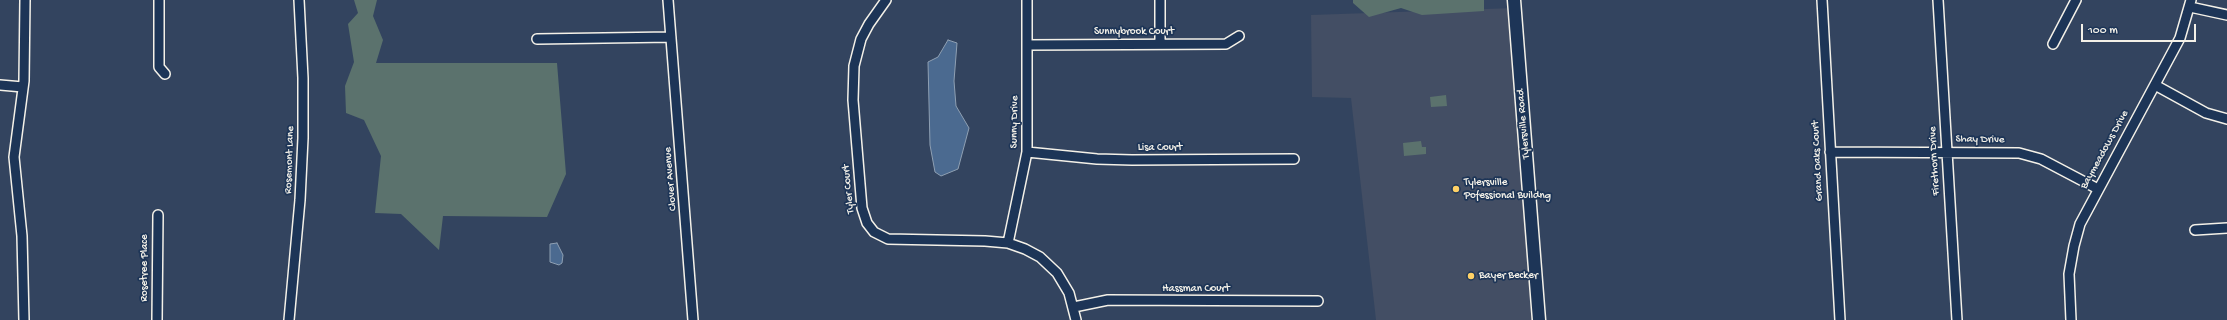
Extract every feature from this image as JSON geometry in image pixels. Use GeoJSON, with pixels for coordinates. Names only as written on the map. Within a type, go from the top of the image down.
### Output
{"type":"FeatureCollection","features":[{"type":"Feature","properties":{"kind":"main road","name":"Tylersville Road"},"geometry":{"type":"LineString","coordinates":[[1514,0],[1539,320]]}},
{"type":"Feature","properties":{"kind":"street"},"geometry":{"type":"LineString","coordinates":[[24,320],[22,236],[14,157],[23,87],[25,0]]}},
{"type":"Feature","properties":{"kind":"street"},"geometry":{"type":"LineString","coordinates":[[158,0],[159,67],[165,74]]}},
{"type":"Feature","properties":{"kind":"street","name":"Rosemont Lane"},"geometry":{"type":"LineString","coordinates":[[288,320],[300,200],[303,138],[303,78],[298,0]]}},
{"type":"Feature","properties":{"kind":"street","name":"Clover Avenue"},"geometry":{"type":"LineString","coordinates":[[668,0],[693,320]]}},
{"type":"Feature","properties":{"kind":"street","name":"Tyler Court"},"geometry":{"type":"LineString","coordinates":[[886,0],[864,34],[854,66],[853,100],[864,219],[874,232],[888,239],[985,241],[1008,243],[1030,251],[1049,264],[1064,283],[1074,307],[1076,320]]}},
{"type":"Feature","properties":{"kind":"street","name":"Sunny Drive"},"geometry":{"type":"LineString","coordinates":[[1008,243],[1027,152],[1027,0]]}},
{"type":"Feature","properties":{"kind":"street"},"geometry":{"type":"LineString","coordinates":[[1160,0],[1160,44]]}},
{"type":"Feature","properties":{"kind":"street","name":"Grand Oaks Court"},"geometry":{"type":"LineString","coordinates":[[1822,0],[1840,320]]}},
{"type":"Feature","properties":{"kind":"street","name":"Firethorn Drive"},"geometry":{"type":"LineString","coordinates":[[1938,0],[1957,320]]}},
{"type":"Feature","properties":{"kind":"street"},"geometry":{"type":"LineString","coordinates":[[2053,44],[2076,0]]}},
{"type":"Feature","properties":{"kind":"street"},"geometry":{"type":"LineString","coordinates":[[2190,3],[2227,15]]}},
{"type":"Feature","properties":{"kind":"street","name":"Baymeadows Drive"},"geometry":{"type":"LineString","coordinates":[[2071,320],[2069,274],[2080,224],[2180,38],[2190,3]]}},
{"type":"Feature","properties":{"kind":"street","name":"Sunnybrook Court"},"geometry":{"type":"LineString","coordinates":[[1028,45],[1226,44],[1238,36]]}},
{"type":"Feature","properties":{"kind":"street"},"geometry":{"type":"LineString","coordinates":[[537,39],[671,37]]}},
{"type":"Feature","properties":{"kind":"street"},"geometry":{"type":"LineString","coordinates":[[0,85],[23,87]]}},
{"type":"Feature","properties":{"kind":"street"},"geometry":{"type":"LineString","coordinates":[[2154,85],[2206,113],[2227,120]]}},
{"type":"Feature","properties":{"kind":"street","name":"Lisa Court"},"geometry":{"type":"LineString","coordinates":[[1027,152],[1097,159],[1132,160],[1294,159]]}},
{"type":"Feature","properties":{"kind":"street","name":"Shay Drive"},"geometry":{"type":"LineString","coordinates":[[1830,152],[1995,152],[2030,155],[2052,164],[2098,189]]}},
{"type":"Feature","properties":{"kind":"street","name":"Rosetree Place"},"geometry":{"type":"LineString","coordinates":[[157,320],[158,215]]}},
{"type":"Feature","properties":{"kind":"street"},"geometry":{"type":"LineString","coordinates":[[2195,230],[2227,228]]}},
{"type":"Feature","properties":{"kind":"street","name":"Hassman Court"},"geometry":{"type":"LineString","coordinates":[[1074,307],[1108,300],[1318,301]]}},
{"type":"Feature","properties":{"kind":"shaded area"},"geometry":{"type":"Polygon","coordinates":[[[1515,8],[1539,320],[1376,320],[1351,98],[1312,97],[1311,15],[1515,8]]]}},
{"type":"Feature","properties":{"kind":"green space"},"geometry":{"type":"Polygon","coordinates":[[[354,0],[377,0],[373,16],[383,40],[376,63],[557,63],[566,174],[547,217],[443,216],[439,250],[401,214],[375,213],[381,156],[364,120],[346,113],[345,86],[354,62],[348,24],[358,13],[354,0]]]}},
{"type":"Feature","properties":{"kind":"green space"},"geometry":{"type":"Polygon","coordinates":[[[1353,0],[1484,0],[1484,11],[1422,15],[1401,8],[1369,17],[1353,3],[1353,0]]]}},
{"type":"Feature","properties":{"kind":"green space"},"geometry":{"type":"Polygon","coordinates":[[[1446,95],[1447,106],[1431,107],[1430,97],[1446,95]]]}},
{"type":"Feature","properties":{"kind":"green space"},"geometry":{"type":"Polygon","coordinates":[[[1421,141],[1422,147],[1426,147],[1426,154],[1404,156],[1403,143],[1421,141]]]}},
{"type":"Feature","properties":{"kind":"water"},"geometry":{"type":"Polygon","coordinates":[[[948,40],[957,43],[954,81],[956,106],[969,128],[958,169],[941,176],[935,172],[930,145],[928,62],[938,57],[948,40]]]}},
{"type":"Feature","properties":{"kind":"water"},"geometry":{"type":"Polygon","coordinates":[[[557,243],[563,255],[562,263],[559,265],[550,262],[550,244],[557,243]]]}},
{"type":"Feature","properties":{"kind":"place","name":"Tylersville Pofessional Buildng"},"geometry":{"type":"Point","coordinates":[1456,189]}},
{"type":"Feature","properties":{"kind":"place","name":"Bayer Becker"},"geometry":{"type":"Point","coordinates":[1471,276]}}]}
